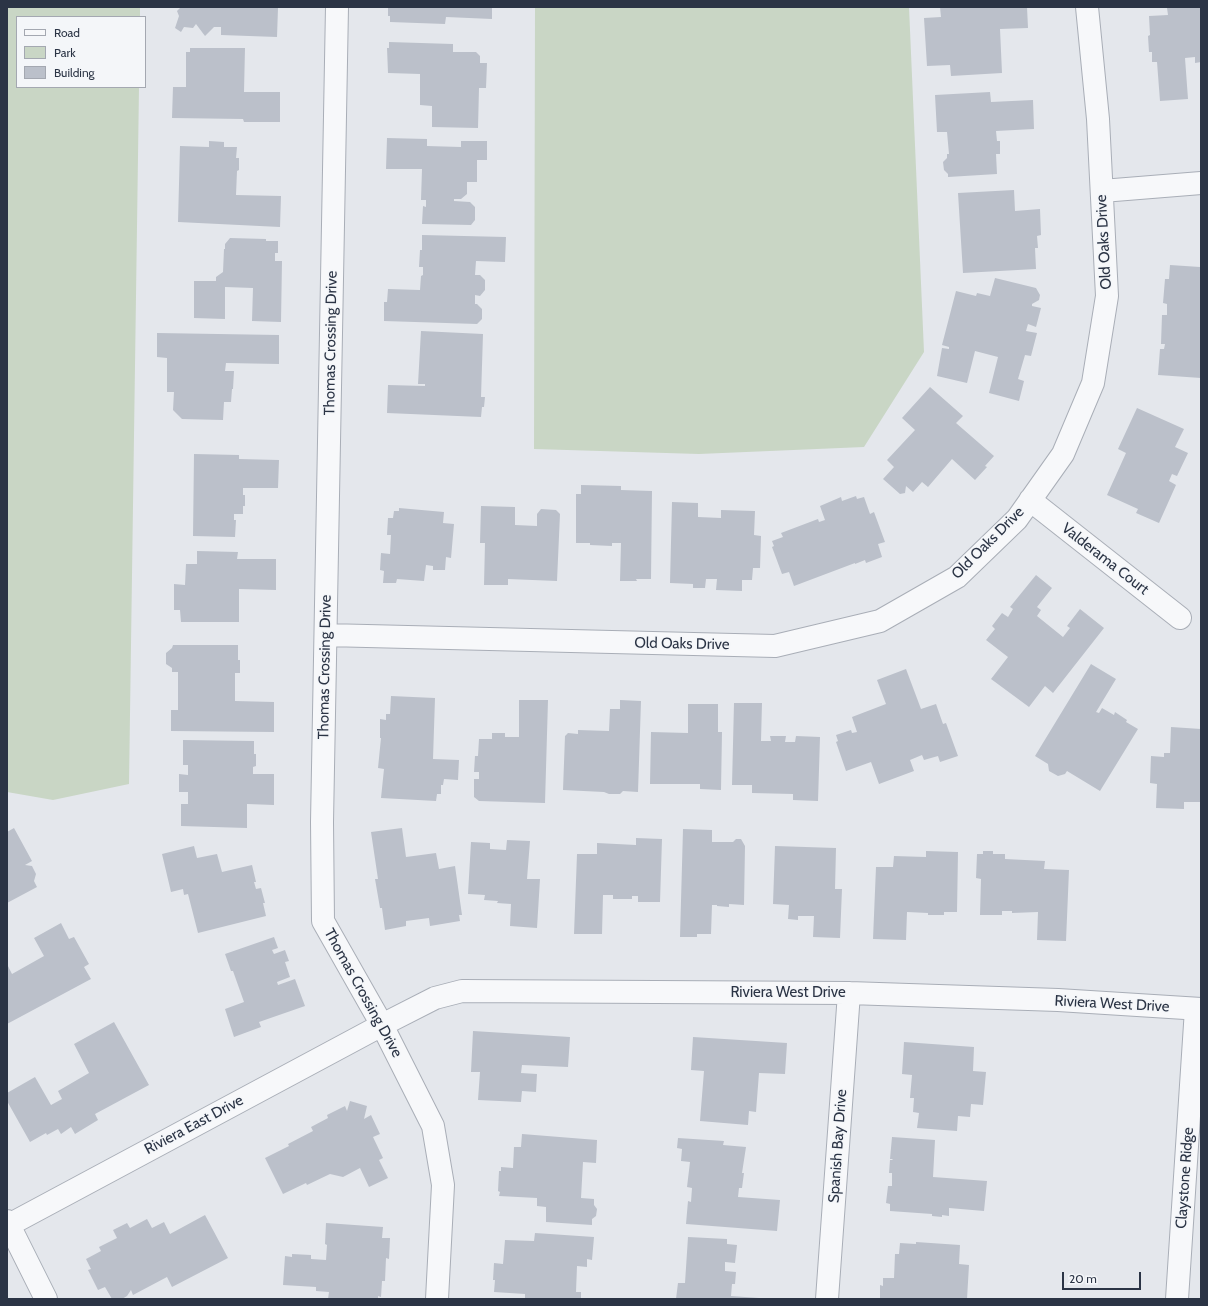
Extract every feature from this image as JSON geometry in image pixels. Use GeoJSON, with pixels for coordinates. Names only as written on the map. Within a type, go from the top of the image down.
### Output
{"type":"FeatureCollection","features":[{"type":"Feature","properties":{"kind":"street","name":"Thomas Crossing Drive"},"geometry":{"type":"LineString","coordinates":[[337,7],[322,822],[323,921],[382,1025],[433,1126],[443,1185],[437,1299]]}},
{"type":"Feature","properties":{"kind":"street","name":"Old Oaks Drive"},"geometry":{"type":"LineString","coordinates":[[326,635],[775,646],[880,621],[957,577],[1017,519],[1063,454],[1093,383],[1107,296],[1098,119],[1086,7]]}},
{"type":"Feature","properties":{"kind":"street"},"geometry":{"type":"LineString","coordinates":[[1102,191],[1201,183]]}},
{"type":"Feature","properties":{"kind":"street","name":"Valderama Court"},"geometry":{"type":"LineString","coordinates":[[1030,500],[1180,618]]}},
{"type":"Feature","properties":{"kind":"street","name":"Riviera West Drive"},"geometry":{"type":"LineString","coordinates":[[382,1025],[435,998],[462,991],[849,993],[1058,1000],[1198,1009]]}},
{"type":"Feature","properties":{"kind":"street","name":"Spanish Bay Drive"},"geometry":{"type":"LineString","coordinates":[[827,1299],[849,993]]}},
{"type":"Feature","properties":{"kind":"street","name":"Claystone Ridge"},"geometry":{"type":"LineString","coordinates":[[1177,1299],[1198,1009]]}},
{"type":"Feature","properties":{"kind":"street","name":"Riviera East Drive"},"geometry":{"type":"LineString","coordinates":[[8,1224],[382,1025]]}},
{"type":"Feature","properties":{"kind":"street"},"geometry":{"type":"LineString","coordinates":[[8,1224],[46,1299]]}},
{"type":"Feature","properties":{"kind":"green space"},"geometry":{"type":"Polygon","coordinates":[[[7,7],[140,7],[140,16],[16,16],[16,88],[139,88],[129,784],[53,800],[7,792],[7,7]]]}},
{"type":"Feature","properties":{"kind":"green space"},"geometry":{"type":"Polygon","coordinates":[[[535,7],[909,7],[924,352],[864,447],[699,454],[534,449],[535,7]]]}},
{"type":"Feature","properties":{"kind":"building"},"geometry":{"type":"Polygon","coordinates":[[[181,7],[278,8],[277,37],[221,35],[221,27],[214,27],[205,36],[196,24],[193,28],[184,27],[181,32],[175,28],[179,16],[177,11],[181,7]]]}},
{"type":"Feature","properties":{"kind":"building"},"geometry":{"type":"Polygon","coordinates":[[[388,7],[492,7],[492,19],[446,17],[445,24],[390,22],[388,7]]]}},
{"type":"Feature","properties":{"kind":"building"},"geometry":{"type":"Polygon","coordinates":[[[940,7],[1027,7],[1028,28],[1000,29],[1002,73],[951,76],[950,65],[927,66],[924,18],[941,17],[940,7]]]}},
{"type":"Feature","properties":{"kind":"building"},"geometry":{"type":"Polygon","coordinates":[[[1201,7],[1201,62],[1195,63],[1195,57],[1185,58],[1188,99],[1160,101],[1157,62],[1152,62],[1152,52],[1149,52],[1149,16],[1168,15],[1167,8],[1201,7]]]}},
{"type":"Feature","properties":{"kind":"building"},"geometry":{"type":"Polygon","coordinates":[[[389,42],[453,44],[453,52],[476,52],[480,56],[480,63],[487,63],[486,88],[479,88],[478,128],[432,127],[432,106],[420,105],[420,74],[388,73],[387,48],[389,48],[389,42]]]}},
{"type":"Feature","properties":{"kind":"building"},"geometry":{"type":"Polygon","coordinates":[[[190,48],[245,48],[244,92],[280,92],[280,122],[244,122],[243,119],[172,118],[173,87],[186,87],[186,52],[190,52],[190,48]]]}},
{"type":"Feature","properties":{"kind":"building"},"geometry":{"type":"Polygon","coordinates":[[[990,92],[991,102],[1033,100],[1034,129],[996,131],[997,141],[1000,141],[1000,154],[996,154],[997,174],[948,177],[948,174],[944,170],[943,162],[947,158],[947,154],[949,154],[947,132],[937,132],[935,95],[990,92]]]}},
{"type":"Feature","properties":{"kind":"building"},"geometry":{"type":"Polygon","coordinates":[[[387,138],[427,139],[427,146],[461,147],[461,141],[487,141],[487,160],[477,160],[477,182],[467,182],[467,194],[461,199],[454,199],[454,201],[470,202],[475,207],[475,220],[471,225],[422,224],[423,206],[426,207],[426,200],[421,200],[422,169],[386,169],[387,138]]]}},
{"type":"Feature","properties":{"kind":"building"},"geometry":{"type":"Polygon","coordinates":[[[209,141],[224,142],[224,147],[237,147],[236,158],[239,158],[239,170],[237,171],[236,195],[281,196],[280,227],[178,222],[180,146],[209,147],[209,141]]]}},
{"type":"Feature","properties":{"kind":"building"},"geometry":{"type":"Polygon","coordinates":[[[1014,190],[1015,211],[1040,209],[1041,235],[1037,236],[1038,248],[1035,248],[1036,269],[963,273],[958,193],[1014,190]]]}},
{"type":"Feature","properties":{"kind":"building"},"geometry":{"type":"Polygon","coordinates":[[[422,235],[506,237],[505,262],[476,261],[475,275],[480,275],[485,280],[485,290],[480,296],[475,295],[475,304],[482,309],[482,319],[477,324],[384,321],[384,302],[387,302],[388,289],[420,290],[421,276],[423,275],[423,267],[419,267],[420,250],[422,250],[422,235]]]}},
{"type":"Feature","properties":{"kind":"building"},"geometry":{"type":"Polygon","coordinates":[[[230,238],[266,239],[266,241],[278,241],[278,253],[275,253],[275,261],[282,261],[281,322],[252,321],[253,288],[225,287],[225,319],[194,318],[194,281],[216,281],[216,277],[223,272],[225,244],[230,238]]]}},
{"type":"Feature","properties":{"kind":"building"},"geometry":{"type":"Polygon","coordinates":[[[1170,265],[1200,267],[1201,378],[1158,375],[1160,349],[1164,349],[1165,344],[1161,344],[1162,315],[1167,315],[1167,304],[1163,303],[1165,279],[1169,279],[1170,265]]]}},
{"type":"Feature","properties":{"kind":"building"},"geometry":{"type":"Polygon","coordinates":[[[995,278],[1036,288],[1040,295],[1039,300],[1032,304],[1032,306],[1041,308],[1036,327],[1028,324],[1026,331],[1037,333],[1031,356],[1025,355],[1018,379],[1024,381],[1019,401],[989,393],[998,357],[975,351],[967,383],[937,376],[942,348],[949,349],[949,347],[942,345],[956,291],[976,296],[977,293],[990,296],[995,278]]]}},
{"type":"Feature","properties":{"kind":"building"},"geometry":{"type":"Polygon","coordinates":[[[421,331],[483,334],[481,397],[485,397],[481,417],[387,413],[388,385],[425,386],[425,384],[418,384],[421,331]]]}},
{"type":"Feature","properties":{"kind":"building"},"geometry":{"type":"Polygon","coordinates":[[[157,333],[279,335],[279,364],[226,363],[225,371],[234,371],[231,402],[224,402],[223,420],[182,419],[173,410],[174,392],[167,392],[167,358],[157,357],[157,333]]]}},
{"type":"Feature","properties":{"kind":"building"},"geometry":{"type":"Polygon","coordinates":[[[930,387],[963,416],[956,423],[994,456],[985,466],[987,467],[975,480],[952,459],[928,487],[922,482],[913,492],[906,486],[905,493],[900,494],[883,479],[894,467],[887,460],[915,430],[902,418],[930,387]]]}},
{"type":"Feature","properties":{"kind":"building"},"geometry":{"type":"Polygon","coordinates":[[[1137,408],[1184,429],[1175,447],[1188,453],[1177,476],[1172,474],[1169,481],[1176,485],[1159,523],[1136,513],[1138,509],[1107,495],[1126,453],[1118,449],[1137,408]]]}},
{"type":"Feature","properties":{"kind":"building"},"geometry":{"type":"Polygon","coordinates":[[[194,454],[239,455],[239,459],[279,460],[278,488],[243,488],[243,495],[245,495],[245,506],[243,506],[243,514],[234,514],[234,520],[236,520],[235,537],[193,536],[194,454]]]}},
{"type":"Feature","properties":{"kind":"building"},"geometry":{"type":"Polygon","coordinates":[[[581,485],[621,486],[621,490],[652,491],[651,579],[620,581],[621,543],[612,543],[612,546],[576,543],[576,494],[581,494],[581,485]]]}},
{"type":"Feature","properties":{"kind":"building"},"geometry":{"type":"Polygon","coordinates":[[[856,496],[857,499],[864,497],[870,514],[874,512],[885,542],[878,544],[882,557],[866,563],[865,560],[855,563],[794,586],[789,572],[782,574],[772,547],[774,546],[772,541],[783,537],[781,533],[818,519],[819,522],[825,520],[820,506],[841,497],[842,501],[856,496]]]}},
{"type":"Feature","properties":{"kind":"building"},"geometry":{"type":"Polygon","coordinates":[[[672,502],[698,503],[698,517],[721,518],[721,510],[755,511],[754,535],[761,536],[760,568],[753,568],[752,580],[742,580],[742,591],[716,590],[717,579],[706,579],[705,588],[693,588],[693,584],[670,583],[672,502]]]}},
{"type":"Feature","properties":{"kind":"building"},"geometry":{"type":"Polygon","coordinates":[[[481,506],[515,507],[515,525],[537,526],[537,514],[541,509],[556,510],[560,514],[557,581],[508,579],[508,585],[484,585],[485,543],[480,543],[481,506]]]}},
{"type":"Feature","properties":{"kind":"building"},"geometry":{"type":"Polygon","coordinates":[[[399,508],[444,512],[443,523],[454,524],[451,558],[446,557],[445,570],[433,570],[433,566],[426,565],[424,581],[397,579],[396,583],[383,583],[384,571],[380,570],[381,553],[390,554],[391,535],[387,535],[388,518],[393,518],[394,511],[399,511],[399,508]]]}},
{"type":"Feature","properties":{"kind":"building"},"geometry":{"type":"Polygon","coordinates":[[[197,551],[238,552],[237,559],[276,559],[276,590],[239,589],[239,622],[181,622],[180,610],[174,610],[174,584],[185,585],[186,564],[197,564],[197,551]]]}},
{"type":"Feature","properties":{"kind":"building"},"geometry":{"type":"Polygon","coordinates":[[[1036,575],[1052,588],[1037,607],[1041,610],[1037,616],[1063,637],[1070,628],[1067,626],[1080,609],[1104,628],[1053,693],[1045,686],[1029,707],[991,679],[1008,657],[986,640],[995,629],[992,626],[1002,613],[1008,617],[1013,609],[1010,607],[1036,575]]]}},
{"type":"Feature","properties":{"kind":"building"},"geometry":{"type":"Polygon","coordinates":[[[173,645],[238,645],[240,673],[235,673],[235,701],[274,702],[274,732],[171,731],[171,710],[178,710],[178,672],[172,672],[172,668],[166,664],[166,653],[172,648],[173,645]]]}},
{"type":"Feature","properties":{"kind":"building"},"geometry":{"type":"Polygon","coordinates":[[[1091,664],[1116,679],[1096,712],[1099,713],[1102,708],[1114,715],[1115,712],[1127,720],[1126,722],[1138,729],[1100,791],[1067,771],[1065,774],[1058,776],[1049,771],[1048,764],[1035,756],[1091,664]]]}},
{"type":"Feature","properties":{"kind":"building"},"geometry":{"type":"Polygon","coordinates":[[[906,669],[921,709],[936,704],[943,724],[946,723],[958,756],[940,762],[938,756],[924,760],[922,755],[910,760],[914,771],[879,784],[871,762],[846,771],[836,742],[838,741],[836,735],[851,730],[852,733],[857,732],[852,717],[886,704],[877,680],[906,669]]]}},
{"type":"Feature","properties":{"kind":"building"},"geometry":{"type":"Polygon","coordinates":[[[391,696],[435,698],[433,759],[459,760],[458,780],[444,779],[443,785],[441,785],[441,794],[437,794],[436,801],[381,798],[384,769],[378,768],[381,738],[380,719],[386,720],[386,714],[390,714],[391,696]]]}},
{"type":"Feature","properties":{"kind":"building"},"geometry":{"type":"Polygon","coordinates":[[[519,700],[548,700],[545,803],[479,801],[474,797],[474,779],[479,779],[479,772],[474,772],[475,756],[478,756],[479,739],[492,739],[492,733],[505,733],[505,737],[519,737],[519,700]]]}},
{"type":"Feature","properties":{"kind":"building"},"geometry":{"type":"Polygon","coordinates":[[[620,700],[641,701],[638,792],[623,791],[620,794],[609,794],[604,792],[563,790],[565,736],[568,733],[578,734],[578,730],[609,731],[610,709],[620,709],[620,700]]]}},
{"type":"Feature","properties":{"kind":"building"},"geometry":{"type":"Polygon","coordinates":[[[734,703],[762,703],[761,741],[771,741],[770,736],[786,736],[785,742],[795,742],[796,736],[820,737],[818,801],[793,800],[793,794],[752,793],[752,785],[732,785],[734,703]]]}},
{"type":"Feature","properties":{"kind":"building"},"geometry":{"type":"Polygon","coordinates":[[[688,704],[718,704],[718,732],[722,732],[721,790],[700,789],[700,784],[650,784],[651,732],[688,733],[688,704]]]}},
{"type":"Feature","properties":{"kind":"building"},"geometry":{"type":"Polygon","coordinates":[[[1171,727],[1201,729],[1201,802],[1184,802],[1184,809],[1156,808],[1157,784],[1150,783],[1151,756],[1164,757],[1164,753],[1170,753],[1171,727]]]}},
{"type":"Feature","properties":{"kind":"building"},"geometry":{"type":"Polygon","coordinates":[[[183,740],[254,741],[256,766],[253,767],[253,774],[274,774],[274,805],[247,804],[247,828],[181,826],[181,804],[188,804],[188,792],[179,792],[179,774],[188,775],[188,765],[183,765],[183,740]]]}},
{"type":"Feature","properties":{"kind":"building"},"geometry":{"type":"Polygon","coordinates":[[[14,828],[32,861],[25,865],[32,866],[36,874],[34,881],[37,887],[7,903],[7,832],[14,828]]]}},
{"type":"Feature","properties":{"kind":"building"},"geometry":{"type":"Polygon","coordinates":[[[402,828],[406,857],[436,853],[439,869],[455,866],[462,915],[459,915],[460,921],[430,926],[429,918],[406,921],[406,926],[385,930],[382,908],[380,908],[375,879],[378,879],[371,832],[402,828]]]}},
{"type":"Feature","properties":{"kind":"building"},"geometry":{"type":"Polygon","coordinates":[[[683,829],[712,830],[712,842],[733,842],[736,839],[741,839],[745,846],[744,905],[729,904],[729,907],[712,905],[711,934],[697,934],[697,937],[680,937],[683,829]]]}},
{"type":"Feature","properties":{"kind":"building"},"geometry":{"type":"Polygon","coordinates":[[[636,838],[662,839],[660,902],[638,902],[638,896],[632,896],[632,899],[613,899],[613,895],[603,895],[602,934],[574,934],[577,854],[597,854],[597,843],[636,845],[636,838]]]}},
{"type":"Feature","properties":{"kind":"building"},"geometry":{"type":"Polygon","coordinates":[[[507,840],[530,841],[527,879],[540,879],[537,928],[510,926],[511,904],[484,900],[485,895],[468,894],[471,842],[490,843],[490,849],[506,850],[507,840]]]}},
{"type":"Feature","properties":{"kind":"building"},"geometry":{"type":"Polygon","coordinates":[[[194,846],[197,858],[217,854],[222,872],[252,865],[256,889],[261,888],[265,903],[263,903],[266,916],[198,933],[188,894],[184,895],[183,889],[171,892],[162,854],[194,846]]]}},
{"type":"Feature","properties":{"kind":"building"},"geometry":{"type":"Polygon","coordinates":[[[775,846],[836,848],[835,889],[842,889],[840,938],[813,937],[814,916],[798,916],[798,920],[788,919],[789,905],[773,904],[775,846]]]}},
{"type":"Feature","properties":{"kind":"building"},"geometry":{"type":"Polygon","coordinates":[[[926,851],[958,852],[957,912],[944,912],[944,915],[928,915],[928,913],[907,912],[906,940],[873,939],[876,867],[893,867],[894,856],[926,857],[926,851]]]}},
{"type":"Feature","properties":{"kind":"building"},"geometry":{"type":"Polygon","coordinates":[[[983,851],[993,851],[993,854],[1005,854],[1005,859],[1045,861],[1044,869],[1069,870],[1066,941],[1037,940],[1038,912],[1012,913],[1012,911],[1002,911],[1002,915],[980,915],[981,879],[976,878],[977,854],[983,854],[983,851]]]}},
{"type":"Feature","properties":{"kind":"building"},"geometry":{"type":"Polygon","coordinates":[[[61,923],[69,939],[74,937],[89,964],[84,967],[91,979],[7,1024],[7,964],[12,974],[44,956],[34,938],[61,923]]]}},
{"type":"Feature","properties":{"kind":"building"},"geometry":{"type":"Polygon","coordinates":[[[274,937],[278,948],[272,950],[274,954],[285,950],[289,961],[285,962],[290,977],[277,982],[278,985],[295,979],[305,1006],[259,1022],[261,1027],[234,1037],[225,1009],[244,1002],[225,954],[274,937]]]}},
{"type":"Feature","properties":{"kind":"building"},"geometry":{"type":"Polygon","coordinates":[[[114,1022],[149,1085],[95,1114],[98,1120],[75,1134],[71,1127],[61,1134],[58,1129],[47,1135],[46,1133],[30,1142],[7,1101],[7,1093],[35,1077],[51,1105],[62,1099],[58,1091],[89,1073],[74,1044],[114,1022]]]}},
{"type":"Feature","properties":{"kind":"building"},"geometry":{"type":"Polygon","coordinates":[[[473,1031],[570,1037],[568,1067],[522,1065],[521,1073],[537,1074],[536,1092],[522,1091],[521,1102],[478,1100],[480,1072],[471,1072],[473,1031]]]}},
{"type":"Feature","properties":{"kind":"building"},"geometry":{"type":"Polygon","coordinates":[[[693,1037],[787,1043],[785,1074],[759,1073],[756,1112],[749,1111],[748,1125],[700,1121],[704,1071],[691,1070],[693,1037]]]}},
{"type":"Feature","properties":{"kind":"building"},"geometry":{"type":"Polygon","coordinates":[[[904,1042],[974,1047],[973,1071],[986,1072],[983,1105],[971,1104],[970,1117],[958,1116],[957,1131],[917,1128],[919,1113],[913,1112],[914,1098],[910,1098],[912,1075],[902,1074],[904,1042]]]}},
{"type":"Feature","properties":{"kind":"building"},"geometry":{"type":"Polygon","coordinates":[[[350,1101],[367,1106],[364,1119],[371,1115],[380,1134],[373,1137],[383,1158],[379,1160],[388,1178],[369,1187],[360,1168],[343,1177],[330,1174],[283,1194],[265,1158],[289,1146],[288,1144],[313,1131],[311,1127],[328,1118],[327,1115],[345,1106],[347,1111],[350,1101]]]}},
{"type":"Feature","properties":{"kind":"building"},"geometry":{"type":"Polygon","coordinates":[[[522,1134],[597,1140],[596,1163],[583,1162],[581,1198],[594,1199],[594,1205],[597,1209],[596,1216],[592,1219],[592,1225],[546,1222],[546,1207],[537,1206],[537,1198],[499,1196],[499,1171],[501,1171],[501,1167],[513,1168],[514,1147],[521,1147],[522,1134]]]}},
{"type":"Feature","properties":{"kind":"building"},"geometry":{"type":"Polygon","coordinates":[[[892,1137],[935,1140],[933,1177],[987,1181],[984,1211],[949,1208],[949,1216],[942,1215],[942,1217],[932,1216],[932,1214],[890,1211],[890,1204],[886,1203],[888,1186],[892,1186],[892,1173],[889,1173],[890,1160],[893,1159],[890,1159],[892,1137]]]}},
{"type":"Feature","properties":{"kind":"building"},"geometry":{"type":"Polygon","coordinates":[[[678,1138],[724,1141],[723,1145],[746,1147],[742,1173],[744,1173],[742,1188],[739,1188],[738,1197],[780,1200],[777,1231],[686,1224],[688,1201],[691,1202],[692,1188],[687,1187],[690,1162],[681,1161],[682,1149],[677,1148],[678,1138]]]}},
{"type":"Feature","properties":{"kind":"building"},"geometry":{"type":"Polygon","coordinates":[[[205,1215],[228,1258],[172,1287],[167,1277],[133,1295],[131,1290],[127,1296],[122,1299],[112,1299],[105,1287],[98,1290],[88,1270],[91,1269],[86,1259],[101,1251],[99,1247],[117,1238],[113,1230],[127,1223],[130,1228],[147,1219],[152,1228],[164,1222],[170,1234],[205,1215]]]}},
{"type":"Feature","properties":{"kind":"building"},"geometry":{"type":"Polygon","coordinates":[[[326,1223],[383,1227],[382,1238],[390,1238],[389,1259],[386,1258],[385,1281],[382,1281],[381,1297],[378,1296],[378,1299],[328,1299],[329,1292],[316,1291],[316,1287],[283,1285],[285,1256],[292,1257],[292,1254],[311,1255],[311,1259],[326,1260],[326,1223]]]}},
{"type":"Feature","properties":{"kind":"building"},"geometry":{"type":"Polygon","coordinates":[[[535,1233],[594,1237],[592,1260],[587,1259],[587,1267],[577,1266],[576,1292],[581,1292],[581,1299],[525,1299],[525,1294],[494,1292],[494,1263],[503,1264],[505,1240],[534,1241],[535,1233]]]}},
{"type":"Feature","properties":{"kind":"building"},"geometry":{"type":"Polygon","coordinates":[[[688,1237],[727,1239],[727,1244],[737,1245],[735,1263],[725,1262],[725,1271],[736,1272],[735,1284],[732,1284],[731,1296],[759,1299],[676,1299],[678,1283],[685,1283],[688,1237]]]}},
{"type":"Feature","properties":{"kind":"building"},"geometry":{"type":"Polygon","coordinates":[[[916,1242],[960,1245],[959,1264],[969,1265],[967,1299],[880,1299],[880,1285],[883,1286],[883,1278],[894,1278],[895,1254],[899,1254],[900,1243],[916,1244],[916,1242]]]}}]}
